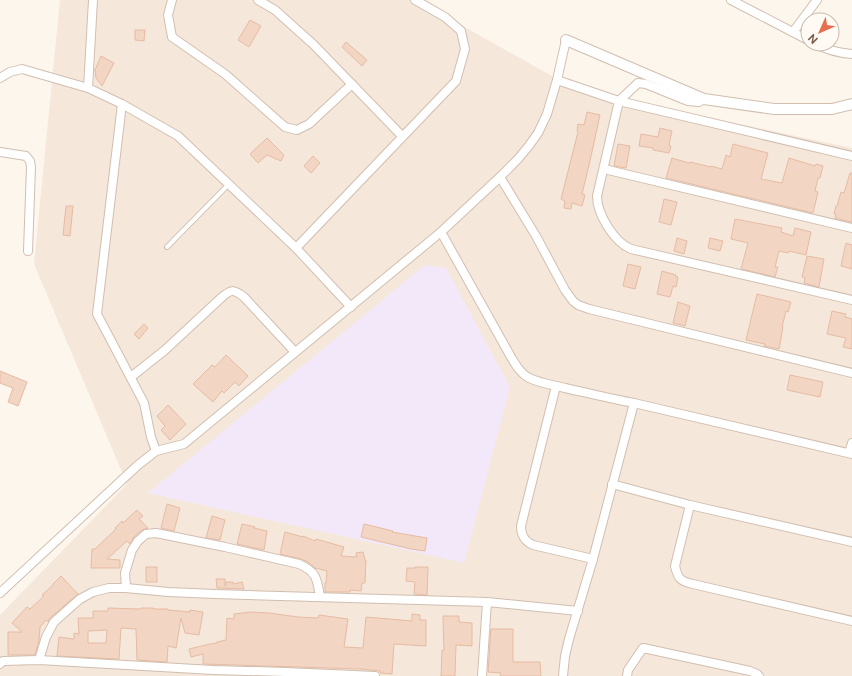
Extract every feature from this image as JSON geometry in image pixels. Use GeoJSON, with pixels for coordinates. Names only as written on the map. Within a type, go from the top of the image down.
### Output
{"type":"FeatureCollection","features":[{"type":"Feature","properties":{"kind":"street"},"geometry":{"type":"LineString","coordinates":[[88,88],[94,0]]}},
{"type":"Feature","properties":{"kind":"street"},"geometry":{"type":"LineString","coordinates":[[172,0],[168,15],[172,37],[226,74],[286,127],[297,130],[309,124],[352,84]]}},
{"type":"Feature","properties":{"kind":"street"},"geometry":{"type":"LineString","coordinates":[[258,0],[275,10],[314,45],[402,136]]}},
{"type":"Feature","properties":{"kind":"street"},"geometry":{"type":"LineString","coordinates":[[296,248],[456,81],[465,49],[461,31],[445,17],[414,0]]}},
{"type":"Feature","properties":{"kind":"street"},"geometry":{"type":"LineString","coordinates":[[731,0],[800,36]]}},
{"type":"Feature","properties":{"kind":"street"},"geometry":{"type":"LineString","coordinates":[[793,32],[817,0]]}},
{"type":"Feature","properties":{"kind":"street"},"geometry":{"type":"LineString","coordinates":[[0,593],[138,465],[156,451],[184,444],[441,232],[500,177],[528,147],[538,133],[547,114],[557,80],[566,40],[704,99],[774,109],[832,109],[852,104]]}},
{"type":"Feature","properties":{"kind":"street"},"geometry":{"type":"LineString","coordinates":[[838,52],[852,54]]}},
{"type":"Feature","properties":{"kind":"street"},"geometry":{"type":"LineString","coordinates":[[0,78],[10,72],[22,69],[88,88],[122,104],[178,136],[296,248],[351,307]]}},
{"type":"Feature","properties":{"kind":"street"},"geometry":{"type":"LineString","coordinates":[[557,80],[619,102],[852,156]]}},
{"type":"Feature","properties":{"kind":"street"},"geometry":{"type":"LineString","coordinates":[[704,99],[699,102],[688,102],[646,84],[638,83],[619,102],[597,196],[598,205],[609,230],[619,242],[627,247],[852,300]]}},
{"type":"Feature","properties":{"kind":"street"},"geometry":{"type":"LineString","coordinates":[[122,104],[97,314],[144,403],[151,437],[156,451]]}},
{"type":"Feature","properties":{"kind":"street"},"geometry":{"type":"LineString","coordinates":[[0,152],[26,156],[30,161],[28,251]]}},
{"type":"Feature","properties":{"kind":"street"},"geometry":{"type":"LineString","coordinates":[[604,169],[852,228]]}},
{"type":"Feature","properties":{"kind":"street"},"geometry":{"type":"LineString","coordinates":[[500,177],[536,236],[565,290],[578,305],[589,309],[852,373]]}},
{"type":"Feature","properties":{"kind":"street"},"geometry":{"type":"LineString","coordinates":[[441,232],[516,366],[528,378],[556,386],[851,453],[852,443]]}},
{"type":"Feature","properties":{"kind":"street"},"geometry":{"type":"LineString","coordinates":[[131,377],[165,350],[221,298],[232,290],[244,297],[295,352]]}},
{"type":"Feature","properties":{"kind":"street"},"geometry":{"type":"LineString","coordinates":[[556,386],[521,526],[521,532],[523,538],[533,545],[593,558]]}},
{"type":"Feature","properties":{"kind":"street"},"geometry":{"type":"LineString","coordinates":[[563,676],[566,649],[593,558],[634,403]]}},
{"type":"Feature","properties":{"kind":"street"},"geometry":{"type":"LineString","coordinates":[[612,484],[690,505],[852,542]]}},
{"type":"Feature","properties":{"kind":"street"},"geometry":{"type":"LineString","coordinates":[[690,505],[675,566],[680,579],[686,583],[852,621]]}},
{"type":"Feature","properties":{"kind":"street"},"geometry":{"type":"LineString","coordinates":[[126,588],[125,573],[132,550],[138,541],[146,534],[156,532],[298,564],[311,570],[315,575],[320,597]]}},
{"type":"Feature","properties":{"kind":"street"},"geometry":{"type":"LineString","coordinates":[[39,660],[46,637],[54,622],[80,599],[93,592],[109,588],[215,594],[487,602],[578,611]]}},
{"type":"Feature","properties":{"kind":"street"},"geometry":{"type":"LineString","coordinates":[[482,676],[487,602]]}},
{"type":"Feature","properties":{"kind":"street"},"geometry":{"type":"LineString","coordinates":[[627,676],[628,670],[643,648],[750,671],[759,676]]}},
{"type":"Feature","properties":{"kind":"street"},"geometry":{"type":"LineString","coordinates":[[1,662],[39,660],[213,673],[375,676]]}},
{"type":"Feature","properties":{"kind":"lane"},"geometry":{"type":"LineString","coordinates":[[167,247],[229,184]]}},
{"type":"Feature","properties":{"kind":"shaded area"},"geometry":{"type":"Polygon","coordinates":[[[60,0],[417,0],[575,89],[852,148],[852,676],[0,676],[0,615],[127,484],[34,264],[60,0]]]}},
{"type":"Feature","properties":{"kind":"shaded area"},"geometry":{"type":"Polygon","coordinates":[[[425,265],[446,268],[510,387],[464,563],[148,493],[425,265]]]}},
{"type":"Feature","properties":{"kind":"building"},"geometry":{"type":"Polygon","coordinates":[[[250,20],[261,26],[249,47],[238,40],[250,20]]]}},
{"type":"Feature","properties":{"kind":"building"},"geometry":{"type":"Polygon","coordinates":[[[135,30],[145,30],[144,41],[135,40],[135,30]]]}},
{"type":"Feature","properties":{"kind":"building"},"geometry":{"type":"Polygon","coordinates":[[[346,42],[367,60],[362,66],[342,47],[346,42]]]}},
{"type":"Feature","properties":{"kind":"building"},"geometry":{"type":"Polygon","coordinates":[[[101,56],[114,63],[102,86],[96,78],[95,70],[101,56]]]}},
{"type":"Feature","properties":{"kind":"building"},"geometry":{"type":"Polygon","coordinates":[[[587,112],[600,115],[582,194],[585,195],[582,206],[572,203],[571,209],[564,208],[565,201],[561,199],[578,132],[578,124],[584,125],[587,112]]]}},
{"type":"Feature","properties":{"kind":"building"},"geometry":{"type":"Polygon","coordinates":[[[660,128],[672,131],[669,153],[653,150],[653,148],[639,146],[641,134],[658,137],[660,128]]]}},
{"type":"Feature","properties":{"kind":"building"},"geometry":{"type":"Polygon","coordinates":[[[267,138],[284,155],[281,161],[267,155],[258,163],[250,154],[267,138]]]}},
{"type":"Feature","properties":{"kind":"building"},"geometry":{"type":"Polygon","coordinates":[[[618,144],[630,146],[626,168],[614,166],[618,144]]]}},
{"type":"Feature","properties":{"kind":"building"},"geometry":{"type":"Polygon","coordinates":[[[733,144],[768,153],[761,179],[782,183],[789,158],[815,166],[816,164],[823,166],[815,191],[818,192],[813,213],[666,178],[672,158],[689,163],[722,169],[726,155],[730,157],[733,144]]]}},
{"type":"Feature","properties":{"kind":"building"},"geometry":{"type":"Polygon","coordinates":[[[313,156],[320,163],[311,173],[304,166],[313,156]]]}},
{"type":"Feature","properties":{"kind":"building"},"geometry":{"type":"Polygon","coordinates":[[[850,173],[852,173],[852,222],[835,218],[836,214],[834,214],[841,192],[844,193],[850,173]]]}},
{"type":"Feature","properties":{"kind":"building"},"geometry":{"type":"Polygon","coordinates":[[[664,199],[677,202],[671,225],[659,222],[664,199]]]}},
{"type":"Feature","properties":{"kind":"building"},"geometry":{"type":"Polygon","coordinates":[[[66,206],[73,206],[70,236],[63,235],[66,206]]]}},
{"type":"Feature","properties":{"kind":"building"},"geometry":{"type":"Polygon","coordinates":[[[735,219],[782,228],[781,232],[793,236],[795,228],[811,232],[806,255],[789,251],[788,253],[779,251],[775,267],[778,267],[775,277],[741,269],[748,243],[731,239],[735,219]]]}},
{"type":"Feature","properties":{"kind":"building"},"geometry":{"type":"Polygon","coordinates":[[[677,238],[687,241],[684,254],[674,251],[677,238]]]}},
{"type":"Feature","properties":{"kind":"building"},"geometry":{"type":"Polygon","coordinates":[[[710,238],[723,241],[720,251],[708,248],[710,238]]]}},
{"type":"Feature","properties":{"kind":"building"},"geometry":{"type":"Polygon","coordinates":[[[846,243],[852,245],[852,269],[841,266],[846,243]]]}},
{"type":"Feature","properties":{"kind":"building"},"geometry":{"type":"Polygon","coordinates":[[[807,256],[824,259],[819,287],[804,283],[805,278],[802,277],[807,256]]]}},
{"type":"Feature","properties":{"kind":"building"},"geometry":{"type":"Polygon","coordinates":[[[628,264],[641,267],[635,289],[623,286],[628,264]]]}},
{"type":"Feature","properties":{"kind":"building"},"geometry":{"type":"Polygon","coordinates":[[[662,271],[678,277],[676,287],[673,286],[670,297],[657,294],[662,271]]]}},
{"type":"Feature","properties":{"kind":"building"},"geometry":{"type":"Polygon","coordinates":[[[757,294],[791,302],[788,312],[786,311],[779,349],[746,340],[757,294]]]}},
{"type":"Feature","properties":{"kind":"building"},"geometry":{"type":"Polygon","coordinates":[[[678,302],[690,306],[685,326],[673,323],[678,302]]]}},
{"type":"Feature","properties":{"kind":"building"},"geometry":{"type":"Polygon","coordinates":[[[832,311],[846,314],[845,317],[852,319],[852,349],[843,347],[846,338],[827,334],[832,311]]]}},
{"type":"Feature","properties":{"kind":"building"},"geometry":{"type":"Polygon","coordinates":[[[144,324],[148,328],[139,339],[134,334],[144,324]]]}},
{"type":"Feature","properties":{"kind":"building"},"geometry":{"type":"Polygon","coordinates":[[[226,355],[248,376],[239,386],[235,382],[224,393],[222,391],[213,402],[193,384],[212,365],[215,367],[226,355]]]}},
{"type":"Feature","properties":{"kind":"building"},"geometry":{"type":"Polygon","coordinates":[[[0,371],[27,382],[18,406],[8,402],[13,388],[0,383],[0,371]]]}},
{"type":"Feature","properties":{"kind":"building"},"geometry":{"type":"Polygon","coordinates":[[[790,375],[823,382],[820,397],[787,390],[790,375]]]}},
{"type":"Feature","properties":{"kind":"building"},"geometry":{"type":"Polygon","coordinates":[[[168,405],[186,424],[170,440],[161,430],[165,426],[157,416],[168,405]]]}},
{"type":"Feature","properties":{"kind":"building"},"geometry":{"type":"Polygon","coordinates":[[[167,504],[180,508],[174,531],[161,528],[167,504]]]}},
{"type":"Feature","properties":{"kind":"building"},"geometry":{"type":"Polygon","coordinates":[[[137,510],[143,516],[139,519],[148,528],[142,530],[134,537],[130,544],[127,541],[107,559],[120,560],[120,568],[91,568],[92,549],[95,549],[116,529],[115,528],[122,521],[123,523],[137,510]]]}},
{"type":"Feature","properties":{"kind":"building"},"geometry":{"type":"Polygon","coordinates":[[[212,516],[225,520],[220,540],[206,538],[212,516]]]}},
{"type":"Feature","properties":{"kind":"building"},"geometry":{"type":"Polygon","coordinates":[[[242,524],[267,531],[264,550],[237,544],[242,524]]]}},
{"type":"Feature","properties":{"kind":"building"},"geometry":{"type":"Polygon","coordinates":[[[364,524],[393,531],[392,532],[427,538],[425,551],[361,537],[364,524]]]}},
{"type":"Feature","properties":{"kind":"building"},"geometry":{"type":"Polygon","coordinates":[[[285,532],[303,536],[315,541],[316,539],[344,547],[341,556],[357,557],[356,553],[363,552],[366,560],[365,583],[362,583],[361,591],[350,590],[350,592],[325,592],[327,571],[315,568],[308,562],[301,559],[280,554],[285,532]]]}},
{"type":"Feature","properties":{"kind":"building"},"geometry":{"type":"Polygon","coordinates":[[[146,567],[157,567],[157,582],[146,582],[146,567]]]}},
{"type":"Feature","properties":{"kind":"building"},"geometry":{"type":"Polygon","coordinates":[[[428,567],[427,595],[414,594],[415,582],[406,581],[407,568],[428,567]]]}},
{"type":"Feature","properties":{"kind":"building"},"geometry":{"type":"Polygon","coordinates":[[[61,576],[78,594],[50,618],[48,622],[46,620],[40,627],[39,641],[35,655],[8,655],[8,632],[22,632],[12,623],[27,607],[30,609],[44,596],[42,595],[61,576]]]}},
{"type":"Feature","properties":{"kind":"building"},"geometry":{"type":"Polygon","coordinates":[[[216,579],[225,579],[225,586],[226,582],[233,582],[233,584],[242,582],[244,589],[217,588],[216,579]]]}},
{"type":"Feature","properties":{"kind":"building"},"geometry":{"type":"Polygon","coordinates":[[[108,608],[153,608],[203,612],[199,635],[185,633],[181,618],[176,648],[168,646],[167,662],[137,660],[136,629],[121,628],[119,659],[57,656],[59,637],[74,639],[74,633],[79,634],[78,618],[93,618],[93,611],[108,611],[108,608]],[[107,630],[88,631],[88,643],[106,643],[107,630]]]}},
{"type":"Feature","properties":{"kind":"building"},"geometry":{"type":"Polygon","coordinates":[[[251,612],[318,618],[319,615],[348,619],[344,647],[363,648],[366,617],[412,621],[412,614],[420,615],[420,620],[426,620],[426,646],[394,644],[392,674],[361,669],[203,664],[203,654],[191,657],[189,649],[226,640],[227,618],[234,619],[234,614],[251,612]]]}},
{"type":"Feature","properties":{"kind":"building"},"geometry":{"type":"Polygon","coordinates":[[[443,616],[459,616],[459,622],[472,623],[472,646],[456,645],[455,676],[441,676],[442,650],[444,650],[443,616]]]}},
{"type":"Feature","properties":{"kind":"building"},"geometry":{"type":"Polygon","coordinates":[[[491,629],[513,629],[513,662],[540,662],[541,676],[500,676],[501,673],[488,672],[491,629]]]}}]}
